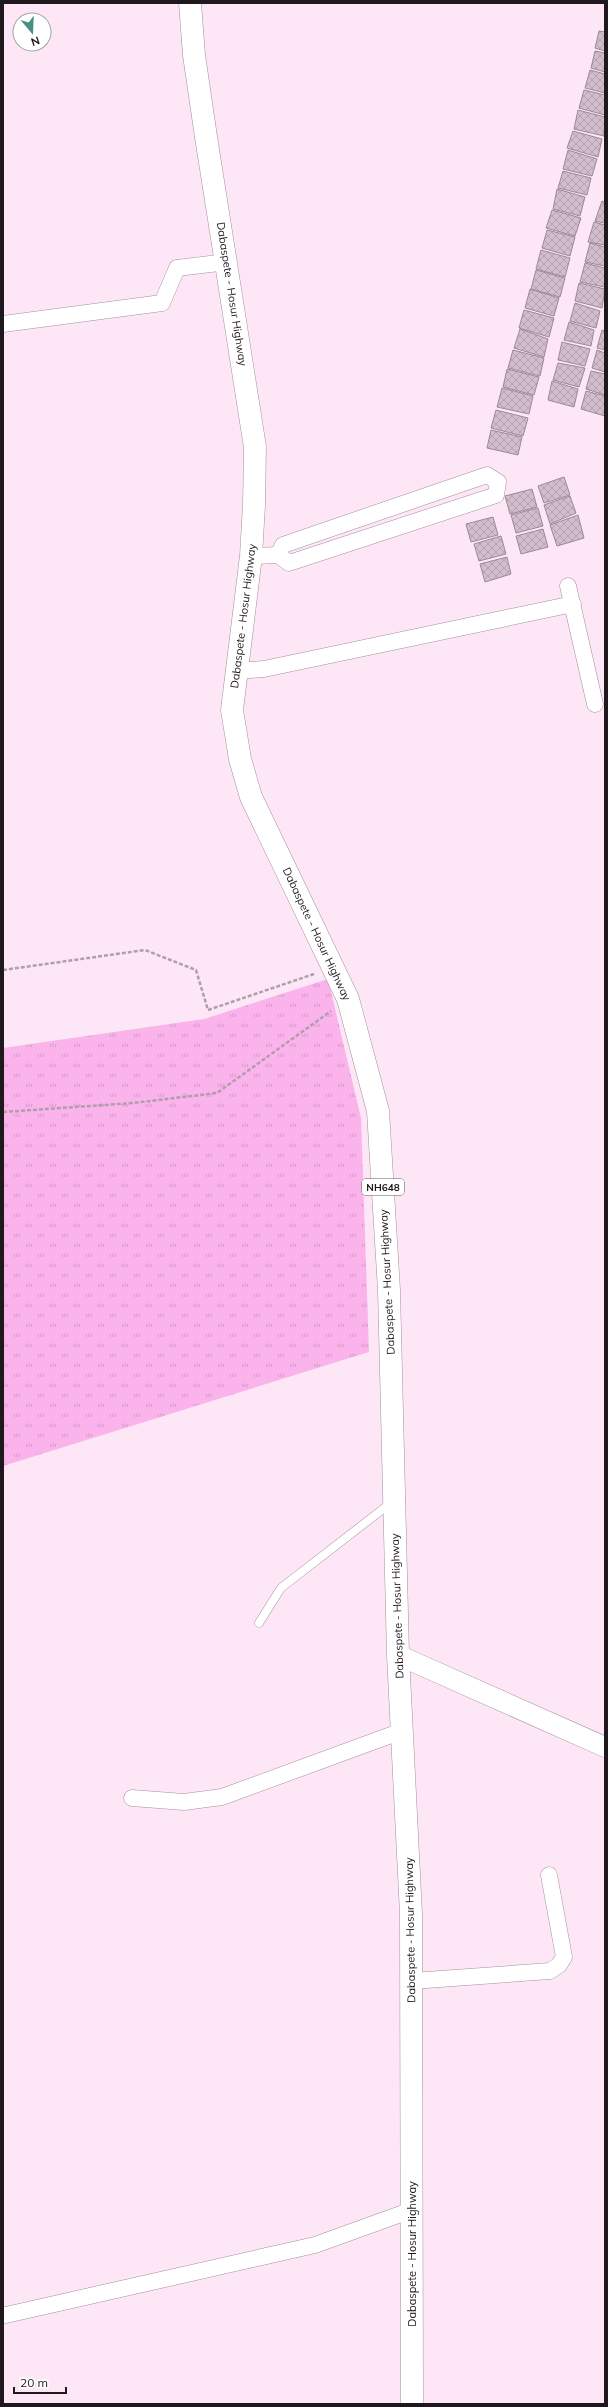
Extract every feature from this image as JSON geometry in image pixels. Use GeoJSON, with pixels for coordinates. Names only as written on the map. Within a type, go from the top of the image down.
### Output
{"type":"FeatureCollection","features":[{"type":"Feature","properties":{"kind":"highway","name":"Dabaspete - Hosur Highway"},"geometry":{"type":"LineString","coordinates":[[190,3],[203,115],[255,447],[251,556],[232,710],[240,759],[252,797],[348,999],[378,1111],[389,1290],[398,1655],[411,1914],[412,2404]]}},
{"type":"Feature","properties":{"kind":"street"},"geometry":{"type":"LineString","coordinates":[[3,324],[162,303],[177,268],[227,262]]}},
{"type":"Feature","properties":{"kind":"street"},"geometry":{"type":"LineString","coordinates":[[251,556],[278,555],[288,563],[496,495],[498,482],[487,475],[283,545],[278,555]]}},
{"type":"Feature","properties":{"kind":"street"},"geometry":{"type":"LineString","coordinates":[[568,586],[595,704]]}},
{"type":"Feature","properties":{"kind":"street"},"geometry":{"type":"LineString","coordinates":[[237,671],[264,669],[572,604]]}},
{"type":"Feature","properties":{"kind":"street"},"geometry":{"type":"LineString","coordinates":[[398,1655],[605,1746]]}},
{"type":"Feature","properties":{"kind":"street"},"geometry":{"type":"LineString","coordinates":[[132,1798],[184,1802],[222,1797],[402,1731]]}},
{"type":"Feature","properties":{"kind":"street"},"geometry":{"type":"LineString","coordinates":[[412,1981],[550,1971],[559,1965],[564,1957],[549,1875]]}},
{"type":"Feature","properties":{"kind":"street"},"geometry":{"type":"LineString","coordinates":[[6,2315],[315,2245],[412,2210]]}},
{"type":"Feature","properties":{"kind":"lane"},"geometry":{"type":"LineString","coordinates":[[259,1622],[281,1588],[394,1500]]}},
{"type":"Feature","properties":{"kind":"path"},"geometry":{"type":"LineString","coordinates":[[3,970],[145,950],[196,970],[208,1010],[310,977],[332,965]]}},
{"type":"Feature","properties":{"kind":"path"},"geometry":{"type":"LineString","coordinates":[[3,1112],[133,1104],[217,1093],[348,999]]}},
{"type":"Feature","properties":{"kind":"green space"},"geometry":{"type":"Polygon","coordinates":[[[328,979],[361,1118],[369,1352],[3,1466],[3,1048],[204,1019],[328,979]]]}},
{"type":"Feature","properties":{"kind":"building"},"geometry":{"type":"Polygon","coordinates":[[[599,31],[605,32],[605,51],[595,48],[599,31]]]}},
{"type":"Feature","properties":{"kind":"building"},"geometry":{"type":"Polygon","coordinates":[[[595,51],[605,53],[605,72],[591,68],[595,51]]]}},
{"type":"Feature","properties":{"kind":"building"},"geometry":{"type":"Polygon","coordinates":[[[590,70],[605,74],[605,93],[585,88],[590,70]]]}},
{"type":"Feature","properties":{"kind":"building"},"geometry":{"type":"Polygon","coordinates":[[[584,90],[605,95],[605,115],[579,108],[584,90]]]}},
{"type":"Feature","properties":{"kind":"building"},"geometry":{"type":"Polygon","coordinates":[[[578,110],[605,117],[604,136],[574,129],[578,110]]]}},
{"type":"Feature","properties":{"kind":"building"},"geometry":{"type":"Polygon","coordinates":[[[573,131],[602,139],[598,157],[567,148],[573,131]]]}},
{"type":"Feature","properties":{"kind":"building"},"geometry":{"type":"Polygon","coordinates":[[[568,150],[597,159],[592,176],[563,169],[568,150]]]}},
{"type":"Feature","properties":{"kind":"building"},"geometry":{"type":"Polygon","coordinates":[[[563,171],[591,178],[587,195],[558,188],[563,171]]]}},
{"type":"Feature","properties":{"kind":"building"},"geometry":{"type":"Polygon","coordinates":[[[557,189],[585,197],[580,216],[553,209],[557,189]]]}},
{"type":"Feature","properties":{"kind":"building"},"geometry":{"type":"Polygon","coordinates":[[[602,201],[605,202],[605,223],[595,221],[602,201]]]}},
{"type":"Feature","properties":{"kind":"building"},"geometry":{"type":"Polygon","coordinates":[[[552,210],[581,218],[575,236],[546,228],[552,210]]]}},
{"type":"Feature","properties":{"kind":"building"},"geometry":{"type":"Polygon","coordinates":[[[594,222],[605,225],[605,245],[588,242],[594,222]]]}},
{"type":"Feature","properties":{"kind":"building"},"geometry":{"type":"Polygon","coordinates":[[[547,230],[575,237],[570,256],[542,248],[547,230]]]}},
{"type":"Feature","properties":{"kind":"building"},"geometry":{"type":"Polygon","coordinates":[[[590,243],[605,247],[605,266],[585,262],[590,243]]]}},
{"type":"Feature","properties":{"kind":"building"},"geometry":{"type":"Polygon","coordinates":[[[541,250],[570,258],[565,277],[536,269],[541,250]]]}},
{"type":"Feature","properties":{"kind":"building"},"geometry":{"type":"Polygon","coordinates":[[[585,263],[605,268],[605,287],[580,282],[585,263]]]}},
{"type":"Feature","properties":{"kind":"building"},"geometry":{"type":"Polygon","coordinates":[[[536,270],[565,278],[560,297],[531,289],[536,270]]]}},
{"type":"Feature","properties":{"kind":"building"},"geometry":{"type":"Polygon","coordinates":[[[579,283],[605,289],[602,308],[575,301],[579,283]]]}},
{"type":"Feature","properties":{"kind":"building"},"geometry":{"type":"Polygon","coordinates":[[[530,289],[559,298],[554,316],[525,308],[530,289]]]}},
{"type":"Feature","properties":{"kind":"building"},"geometry":{"type":"Polygon","coordinates":[[[575,303],[600,311],[596,328],[570,321],[575,303]]]}},
{"type":"Feature","properties":{"kind":"building"},"geometry":{"type":"Polygon","coordinates":[[[524,310],[554,318],[549,337],[519,328],[524,310]]]}},
{"type":"Feature","properties":{"kind":"building"},"geometry":{"type":"Polygon","coordinates":[[[569,322],[594,330],[591,346],[564,340],[569,322]]]}},
{"type":"Feature","properties":{"kind":"building"},"geometry":{"type":"Polygon","coordinates":[[[520,329],[548,339],[544,357],[514,348],[520,329]]]}},
{"type":"Feature","properties":{"kind":"building"},"geometry":{"type":"Polygon","coordinates":[[[602,330],[605,331],[605,350],[597,348],[602,330]]]}},
{"type":"Feature","properties":{"kind":"building"},"geometry":{"type":"Polygon","coordinates":[[[562,342],[590,349],[585,366],[558,360],[562,342]]]}},
{"type":"Feature","properties":{"kind":"building"},"geometry":{"type":"Polygon","coordinates":[[[513,350],[544,358],[540,376],[508,368],[513,350]]]}},
{"type":"Feature","properties":{"kind":"building"},"geometry":{"type":"Polygon","coordinates":[[[597,350],[605,353],[605,372],[592,368],[597,350]]]}},
{"type":"Feature","properties":{"kind":"building"},"geometry":{"type":"Polygon","coordinates":[[[558,363],[585,368],[579,387],[553,380],[558,363]]]}},
{"type":"Feature","properties":{"kind":"building"},"geometry":{"type":"Polygon","coordinates":[[[507,369],[539,377],[534,395],[503,387],[507,369]]]}},
{"type":"Feature","properties":{"kind":"building"},"geometry":{"type":"Polygon","coordinates":[[[591,371],[605,374],[605,395],[586,389],[591,371]]]}},
{"type":"Feature","properties":{"kind":"building"},"geometry":{"type":"Polygon","coordinates":[[[552,381],[578,389],[574,407],[548,400],[552,381]]]}},
{"type":"Feature","properties":{"kind":"building"},"geometry":{"type":"Polygon","coordinates":[[[502,388],[533,396],[529,414],[497,407],[502,388]]]}},
{"type":"Feature","properties":{"kind":"building"},"geometry":{"type":"Polygon","coordinates":[[[586,391],[605,396],[605,416],[581,409],[586,391]]]}},
{"type":"Feature","properties":{"kind":"building"},"geometry":{"type":"Polygon","coordinates":[[[496,410],[528,418],[523,436],[491,428],[496,410]]]}},
{"type":"Feature","properties":{"kind":"building"},"geometry":{"type":"Polygon","coordinates":[[[491,430],[522,437],[518,455],[487,448],[491,430]]]}},
{"type":"Feature","properties":{"kind":"building"},"geometry":{"type":"Polygon","coordinates":[[[564,477],[570,495],[544,503],[538,486],[564,477]]]}},
{"type":"Feature","properties":{"kind":"building"},"geometry":{"type":"Polygon","coordinates":[[[532,489],[537,507],[510,514],[505,496],[532,489]]]}},
{"type":"Feature","properties":{"kind":"building"},"geometry":{"type":"Polygon","coordinates":[[[570,496],[576,513],[550,524],[544,505],[570,496]]]}},
{"type":"Feature","properties":{"kind":"building"},"geometry":{"type":"Polygon","coordinates":[[[538,508],[543,526],[516,533],[511,515],[538,508]]]}},
{"type":"Feature","properties":{"kind":"building"},"geometry":{"type":"Polygon","coordinates":[[[578,515],[584,538],[557,546],[550,525],[578,515]]]}},
{"type":"Feature","properties":{"kind":"building"},"geometry":{"type":"Polygon","coordinates":[[[493,517],[498,535],[471,542],[466,524],[493,517]]]}},
{"type":"Feature","properties":{"kind":"building"},"geometry":{"type":"Polygon","coordinates":[[[543,529],[548,547],[521,554],[516,536],[543,529]]]}},
{"type":"Feature","properties":{"kind":"building"},"geometry":{"type":"Polygon","coordinates":[[[501,536],[506,554],[479,561],[474,544],[501,536]]]}},
{"type":"Feature","properties":{"kind":"building"},"geometry":{"type":"Polygon","coordinates":[[[507,557],[511,574],[485,582],[480,564],[507,557]]]}}]}
